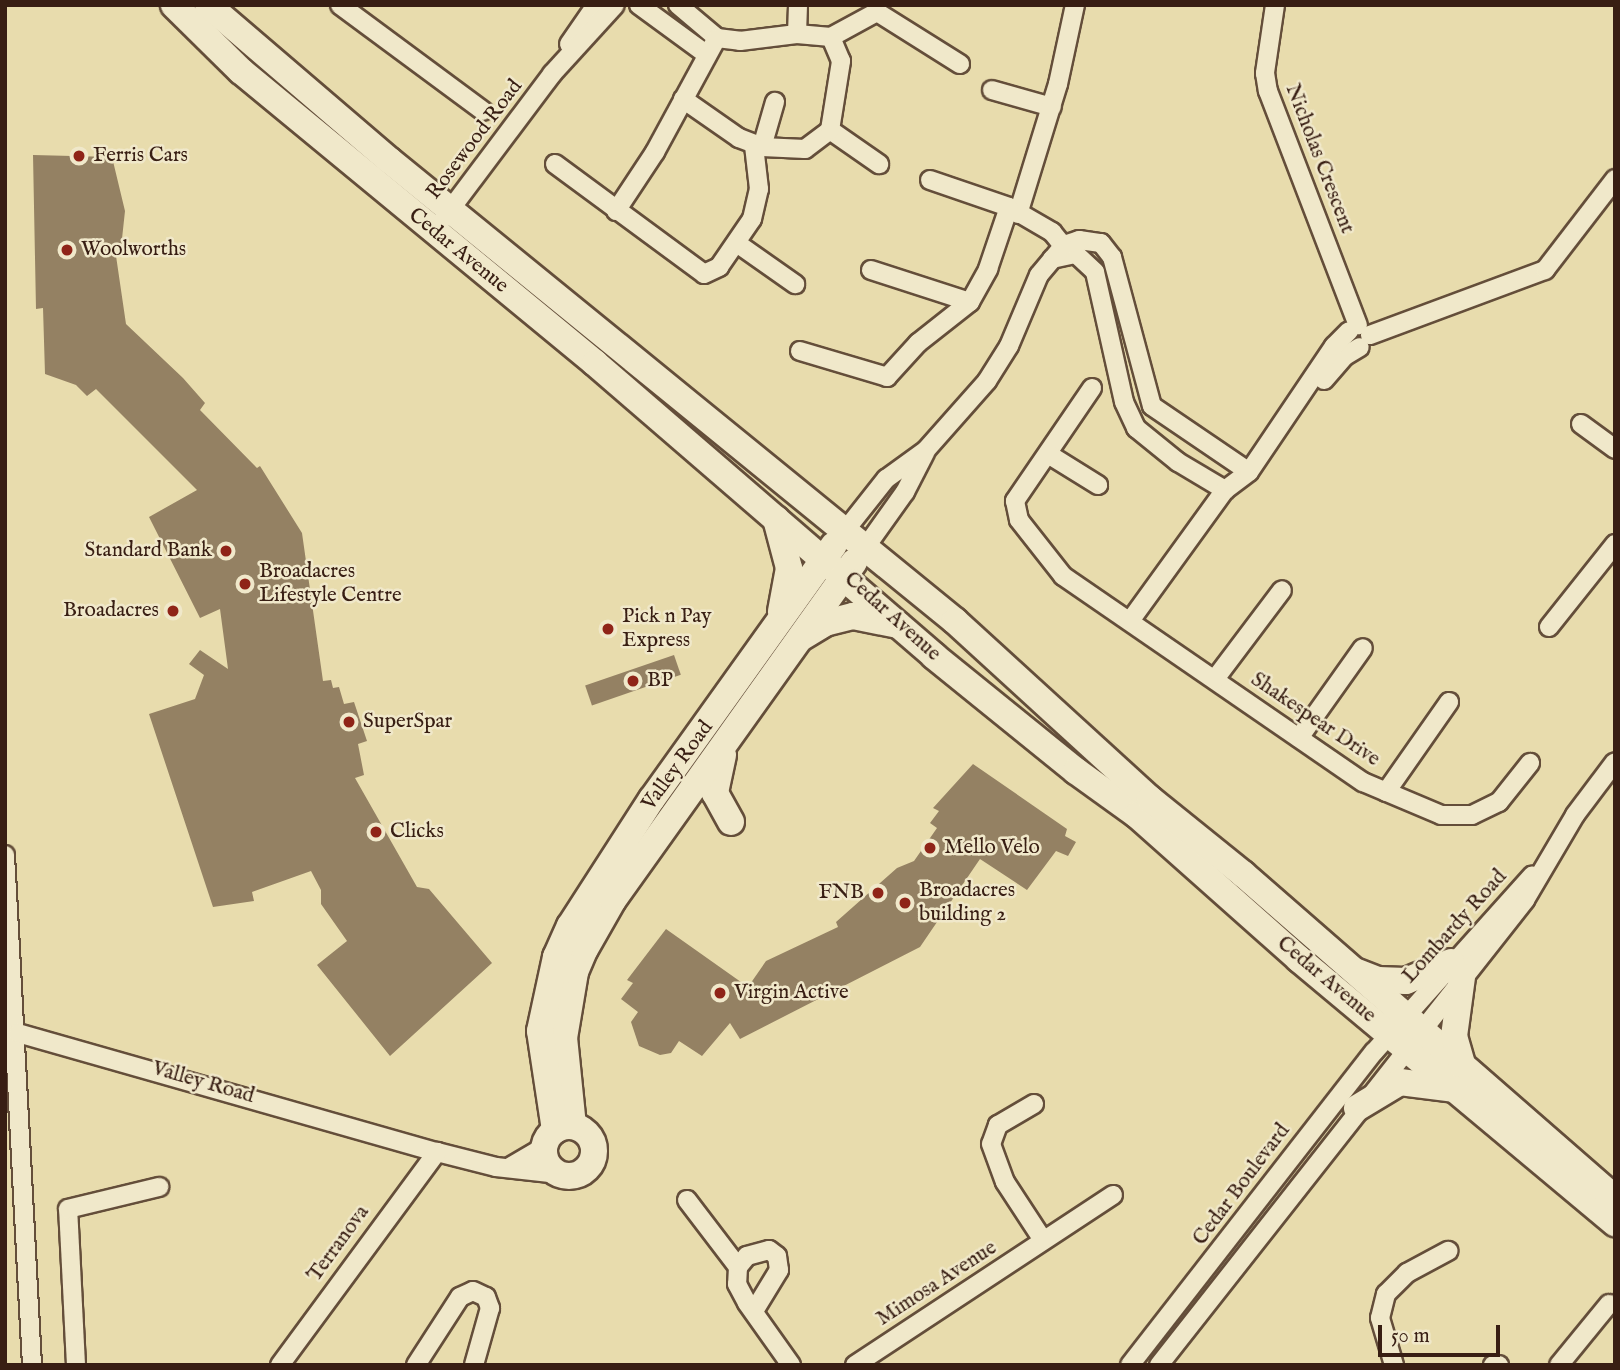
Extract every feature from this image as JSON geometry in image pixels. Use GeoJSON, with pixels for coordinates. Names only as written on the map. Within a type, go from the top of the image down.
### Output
{"type":"FeatureCollection","features":[{"type":"Feature","properties":{"kind":"main road","name":"Cedar Avenue"},"geometry":{"type":"LineString","coordinates":[[174,5],[241,71],[1067,764],[1137,815],[1406,1031],[1615,1223]]}},
{"type":"Feature","properties":{"kind":"main road","name":"Cedar Avenue"},"geometry":{"type":"LineString","coordinates":[[208,5],[452,209],[955,621],[1150,799],[1243,874],[1346,968],[1406,1031]]}},
{"type":"Feature","properties":{"kind":"main road"},"geometry":{"type":"LineString","coordinates":[[776,519],[789,568],[780,620]]}},
{"type":"Feature","properties":{"kind":"main road","name":"Valley Road"},"geometry":{"type":"LineString","coordinates":[[574,946],[613,900],[726,744],[796,641],[834,566],[844,531]]}},
{"type":"Feature","properties":{"kind":"main road","name":"Valley Road"},"geometry":{"type":"LineString","coordinates":[[557,1134],[540,1031],[547,988],[574,946],[652,800],[780,620],[834,566],[865,548]]}},
{"type":"Feature","properties":{"kind":"main road"},"geometry":{"type":"LineString","coordinates":[[796,641],[825,623],[853,616],[903,626]]}},
{"type":"Feature","properties":{"kind":"main road"},"geometry":{"type":"LineString","coordinates":[[726,744],[714,785],[731,822]]}},
{"type":"Feature","properties":{"kind":"main road"},"geometry":{"type":"LineString","coordinates":[[1346,968],[1378,980],[1406,981],[1456,969],[1454,1037],[1460,1078],[1400,1082],[1357,1108]]}},
{"type":"Feature","properties":{"kind":"main road","name":"Cedar Avenue"},"geometry":{"type":"LineString","coordinates":[[1460,1078],[1615,1198]]}},
{"type":"Feature","properties":{"kind":"main road"},"geometry":{"type":"LineString","coordinates":[[557,1134],[589,1135],[593,1144],[592,1162],[574,1176],[557,1174],[546,1163],[557,1134]]}},
{"type":"Feature","properties":{"kind":"street"},"geometry":{"type":"LineString","coordinates":[[340,5],[483,111]]}},
{"type":"Feature","properties":{"kind":"street","name":"Rosewood Road"},"geometry":{"type":"LineString","coordinates":[[433,232],[552,74],[596,5]]}},
{"type":"Feature","properties":{"kind":"street","name":"Rosewood Road"},"geometry":{"type":"LineString","coordinates":[[552,74],[615,5]]}},
{"type":"Feature","properties":{"kind":"street"},"geometry":{"type":"LineString","coordinates":[[639,5],[706,54]]}},
{"type":"Feature","properties":{"kind":"street"},"geometry":{"type":"LineString","coordinates":[[678,5],[717,38],[748,41],[797,34],[831,37],[878,9],[960,64]]}},
{"type":"Feature","properties":{"kind":"street"},"geometry":{"type":"LineString","coordinates":[[797,34],[798,5]]}},
{"type":"Feature","properties":{"kind":"street"},"geometry":{"type":"LineString","coordinates":[[800,351],[887,377],[918,343],[970,302],[988,269],[1013,210],[1052,107],[1075,5]]}},
{"type":"Feature","properties":{"kind":"street","name":"Nicholas Crescent"},"geometry":{"type":"LineString","coordinates":[[1275,5],[1265,72],[1268,92],[1359,335]]}},
{"type":"Feature","properties":{"kind":"street"},"geometry":{"type":"LineString","coordinates":[[683,99],[758,147],[805,149],[830,130],[841,61],[831,37]]}},
{"type":"Feature","properties":{"kind":"street"},"geometry":{"type":"LineString","coordinates":[[616,211],[717,38]]}},
{"type":"Feature","properties":{"kind":"street"},"geometry":{"type":"LineString","coordinates":[[992,90],[1052,107]]}},
{"type":"Feature","properties":{"kind":"street"},"geometry":{"type":"LineString","coordinates":[[555,164],[704,274],[719,267],[738,244],[752,219],[759,189],[758,147],[775,102]]}},
{"type":"Feature","properties":{"kind":"street"},"geometry":{"type":"LineString","coordinates":[[830,130],[879,164]]}},
{"type":"Feature","properties":{"kind":"street"},"geometry":{"type":"LineString","coordinates":[[930,180],[1013,210],[1052,232],[1067,250],[1087,260],[1098,278],[1129,417],[1144,436],[1225,490]]}},
{"type":"Feature","properties":{"kind":"street"},"geometry":{"type":"LineString","coordinates":[[1130,621],[1225,490],[1249,472],[1334,346],[1545,270],[1613,185]]}},
{"type":"Feature","properties":{"kind":"street"},"geometry":{"type":"LineString","coordinates":[[1067,250],[1093,240],[1112,257],[1148,399],[1159,413],[1249,472]]}},
{"type":"Feature","properties":{"kind":"street"},"geometry":{"type":"LineString","coordinates":[[738,244],[795,284]]}},
{"type":"Feature","properties":{"kind":"street","name":"Valley Road"},"geometry":{"type":"LineString","coordinates":[[865,548],[905,492],[926,450],[1003,358],[1039,275],[1051,260],[1067,250]]}},
{"type":"Feature","properties":{"kind":"street"},"geometry":{"type":"LineString","coordinates":[[871,270],[970,302]]}},
{"type":"Feature","properties":{"kind":"street"},"geometry":{"type":"LineString","coordinates":[[1118,375],[1141,371]]}},
{"type":"Feature","properties":{"kind":"street"},"geometry":{"type":"LineString","coordinates":[[1092,388],[1048,454],[1097,485]]}},
{"type":"Feature","properties":{"kind":"street"},"geometry":{"type":"LineString","coordinates":[[1581,424],[1615,449]]}},
{"type":"Feature","properties":{"kind":"street","name":"Valley Road"},"geometry":{"type":"LineString","coordinates":[[844,531],[886,479],[926,450]]}},
{"type":"Feature","properties":{"kind":"street","name":"Shakespear Drive"},"geometry":{"type":"LineString","coordinates":[[1048,454],[1015,501],[1018,520],[1059,572],[1363,782],[1453,818],[1489,808],[1508,793],[1530,762]]}},
{"type":"Feature","properties":{"kind":"street"},"geometry":{"type":"LineString","coordinates":[[1549,627],[1615,544]]}},
{"type":"Feature","properties":{"kind":"street"},"geometry":{"type":"LineString","coordinates":[[1215,679],[1282,590]]}},
{"type":"Feature","properties":{"kind":"street"},"geometry":{"type":"LineString","coordinates":[[1299,738],[1363,648]]}},
{"type":"Feature","properties":{"kind":"street"},"geometry":{"type":"LineString","coordinates":[[1386,792],[1449,702]]}},
{"type":"Feature","properties":{"kind":"street","name":"Lombardy Road"},"geometry":{"type":"LineString","coordinates":[[1406,1031],[1456,969],[1502,905],[1540,871],[1615,762]]}},
{"type":"Feature","properties":{"kind":"street"},"geometry":{"type":"LineString","coordinates":[[5,855],[18,1033],[32,1365]]}},
{"type":"Feature","properties":{"kind":"street"},"geometry":{"type":"LineString","coordinates":[[1159,1365],[1357,1108],[1406,1031]]}},
{"type":"Feature","properties":{"kind":"street","name":"Cedar Boulevard"},"geometry":{"type":"LineString","coordinates":[[1130,1365],[1406,1031]]}},
{"type":"Feature","properties":{"kind":"street","name":"Valley Road"},"geometry":{"type":"LineString","coordinates":[[18,1033],[437,1152],[508,1168],[557,1174]]}},
{"type":"Feature","properties":{"kind":"street"},"geometry":{"type":"LineString","coordinates":[[1034,1104],[998,1125],[991,1144],[1005,1182],[1043,1240]]}},
{"type":"Feature","properties":{"kind":"street"},"geometry":{"type":"LineString","coordinates":[[508,1168],[557,1134]]}},
{"type":"Feature","properties":{"kind":"street","name":"Terranova"},"geometry":{"type":"LineString","coordinates":[[280,1365],[437,1152]]}},
{"type":"Feature","properties":{"kind":"street"},"geometry":{"type":"LineString","coordinates":[[76,1365],[68,1209],[159,1187]]}},
{"type":"Feature","properties":{"kind":"street","name":"Mimosa Avenue"},"geometry":{"type":"LineString","coordinates":[[855,1365],[1113,1195]]}},
{"type":"Feature","properties":{"kind":"street"},"geometry":{"type":"LineString","coordinates":[[687,1200],[738,1268],[739,1289],[791,1365]]}},
{"type":"Feature","properties":{"kind":"street"},"geometry":{"type":"LineString","coordinates":[[738,1268],[755,1250],[769,1250],[777,1256],[779,1270],[754,1311]]}},
{"type":"Feature","properties":{"kind":"street"},"geometry":{"type":"LineString","coordinates":[[1395,1365],[1380,1318],[1386,1294],[1408,1273],[1448,1251]]}},
{"type":"Feature","properties":{"kind":"street"},"geometry":{"type":"LineString","coordinates":[[416,1365],[460,1297],[473,1291],[486,1297],[490,1308],[474,1365]]}},
{"type":"Feature","properties":{"kind":"street"},"geometry":{"type":"LineString","coordinates":[[1559,1365],[1609,1304]]}},
{"type":"Feature","properties":{"kind":"street"},"geometry":{"type":"LineString","coordinates":[[1493,1365],[1499,1365]]}},
{"type":"Feature","properties":{"kind":"building","name":"Broadacres Lifestyle Centre"},"geometry":{"type":"Polygon","coordinates":[[[33,155],[112,157],[125,211],[121,248],[115,249],[126,324],[183,378],[205,403],[200,410],[257,468],[260,466],[302,533],[323,681],[331,680],[333,688],[339,687],[344,704],[354,702],[367,741],[358,744],[364,775],[355,778],[417,887],[429,889],[492,963],[390,1056],[317,965],[347,941],[321,904],[321,890],[311,871],[252,892],[254,901],[213,907],[149,714],[195,699],[204,675],[189,664],[200,650],[228,669],[220,609],[200,618],[149,517],[197,490],[96,389],[87,396],[76,385],[45,374],[43,308],[36,309],[33,155]]]}},
{"type":"Feature","properties":{"kind":"building"},"geometry":{"type":"Polygon","coordinates":[[[674,655],[681,675],[592,705],[585,686],[674,655]]]}},
{"type":"Feature","properties":{"kind":"building","name":"Broadacres building 2"},"geometry":{"type":"Polygon","coordinates":[[[973,764],[1067,829],[1065,836],[1076,842],[1068,856],[1056,851],[1027,890],[980,859],[920,947],[740,1039],[730,1023],[702,1056],[679,1041],[671,1053],[660,1055],[639,1046],[631,1022],[638,1012],[621,999],[633,983],[627,980],[666,929],[748,987],[766,961],[838,927],[836,922],[897,868],[914,861],[937,828],[930,823],[939,811],[933,808],[973,764]]]}},
{"type":"Feature","properties":{"kind":"place","name":"Ferris Cars"},"geometry":{"type":"Point","coordinates":[79,156]}},
{"type":"Feature","properties":{"kind":"place","name":"Woolworths"},"geometry":{"type":"Point","coordinates":[67,250]}},
{"type":"Feature","properties":{"kind":"place","name":"Standard Bank"},"geometry":{"type":"Point","coordinates":[226,551]}},
{"type":"Feature","properties":{"kind":"place","name":"Broadacres Lifestyle Centre"},"geometry":{"type":"Point","coordinates":[245,584]}},
{"type":"Feature","properties":{"kind":"place","name":"Broadacres"},"geometry":{"type":"Point","coordinates":[173,611]}},
{"type":"Feature","properties":{"kind":"place","name":"Pick n Pay Express"},"geometry":{"type":"Point","coordinates":[608,629]}},
{"type":"Feature","properties":{"kind":"place","name":"BP"},"geometry":{"type":"Point","coordinates":[633,681]}},
{"type":"Feature","properties":{"kind":"place","name":"SuperSpar"},"geometry":{"type":"Point","coordinates":[349,722]}},
{"type":"Feature","properties":{"kind":"place","name":"Clicks"},"geometry":{"type":"Point","coordinates":[376,832]}},
{"type":"Feature","properties":{"kind":"place","name":"Mello Velo"},"geometry":{"type":"Point","coordinates":[930,848]}},
{"type":"Feature","properties":{"kind":"place","name":"FNB"},"geometry":{"type":"Point","coordinates":[878,893]}},
{"type":"Feature","properties":{"kind":"place","name":"Broadacres building 2"},"geometry":{"type":"Point","coordinates":[905,903]}},
{"type":"Feature","properties":{"kind":"place","name":"Virgin Active"},"geometry":{"type":"Point","coordinates":[720,993]}}]}
